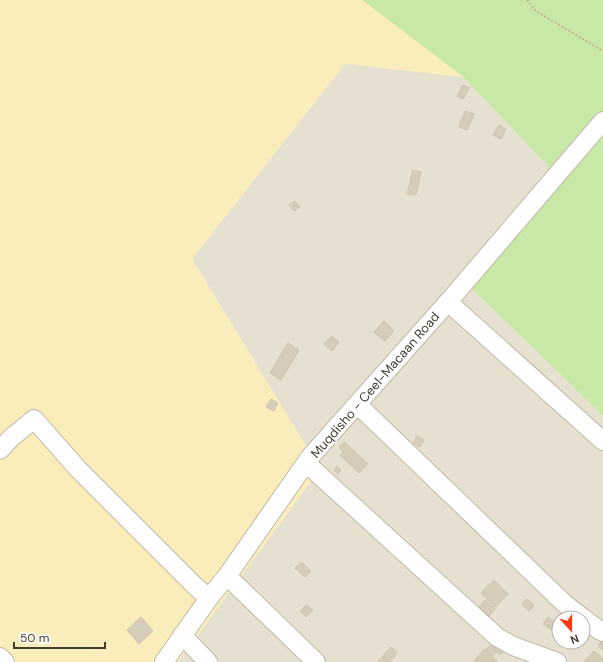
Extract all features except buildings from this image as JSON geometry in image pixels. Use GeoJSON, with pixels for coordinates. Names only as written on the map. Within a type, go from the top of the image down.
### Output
{"type":"FeatureCollection","features":[{"type":"Feature","properties":{"kind":"street","name":"Muqdisho - Ceel-Macaan Road"},"geometry":{"type":"LineString","coordinates":[[164,662],[209,598],[228,576],[306,463],[448,302],[603,121]]}},
{"type":"Feature","properties":{"kind":"street"},"geometry":{"type":"LineString","coordinates":[[448,302],[603,441]]}},
{"type":"Feature","properties":{"kind":"street"},"geometry":{"type":"LineString","coordinates":[[357,404],[573,610]]}},
{"type":"Feature","properties":{"kind":"street"},"geometry":{"type":"LineString","coordinates":[[0,450],[11,438],[34,419],[78,469],[195,586],[209,598]]}},
{"type":"Feature","properties":{"kind":"street"},"geometry":{"type":"LineString","coordinates":[[306,463],[497,637],[513,646],[557,662]]}},
{"type":"Feature","properties":{"kind":"street"},"geometry":{"type":"LineString","coordinates":[[228,576],[316,662]]}},
{"type":"Feature","properties":{"kind":"street"},"geometry":{"type":"LineString","coordinates":[[591,624],[603,632]]}},
{"type":"Feature","properties":{"kind":"street"},"geometry":{"type":"LineString","coordinates":[[182,635],[208,662]]}},
{"type":"Feature","properties":{"kind":"street"},"geometry":{"type":"LineString","coordinates":[[0,657],[5,662]]}},
{"type":"Feature","properties":{"kind":"path"},"geometry":{"type":"LineString","coordinates":[[527,0],[536,11],[603,51]]}},
{"type":"Feature","properties":{"kind":"shaded area"},"geometry":{"type":"Polygon","coordinates":[[[345,63],[463,77],[550,168],[467,284],[603,416],[603,662],[178,662],[320,469],[192,259],[345,63]]]}},
{"type":"Feature","properties":{"kind":"green space"},"geometry":{"type":"Polygon","coordinates":[[[362,0],[603,0],[603,416],[467,284],[550,168],[463,77],[362,0]]]}},
{"type":"Feature","properties":{"kind":"sand"},"geometry":{"type":"Polygon","coordinates":[[[0,0],[362,0],[463,77],[345,64],[192,259],[320,469],[178,662],[0,662],[0,0]]]}}]}
